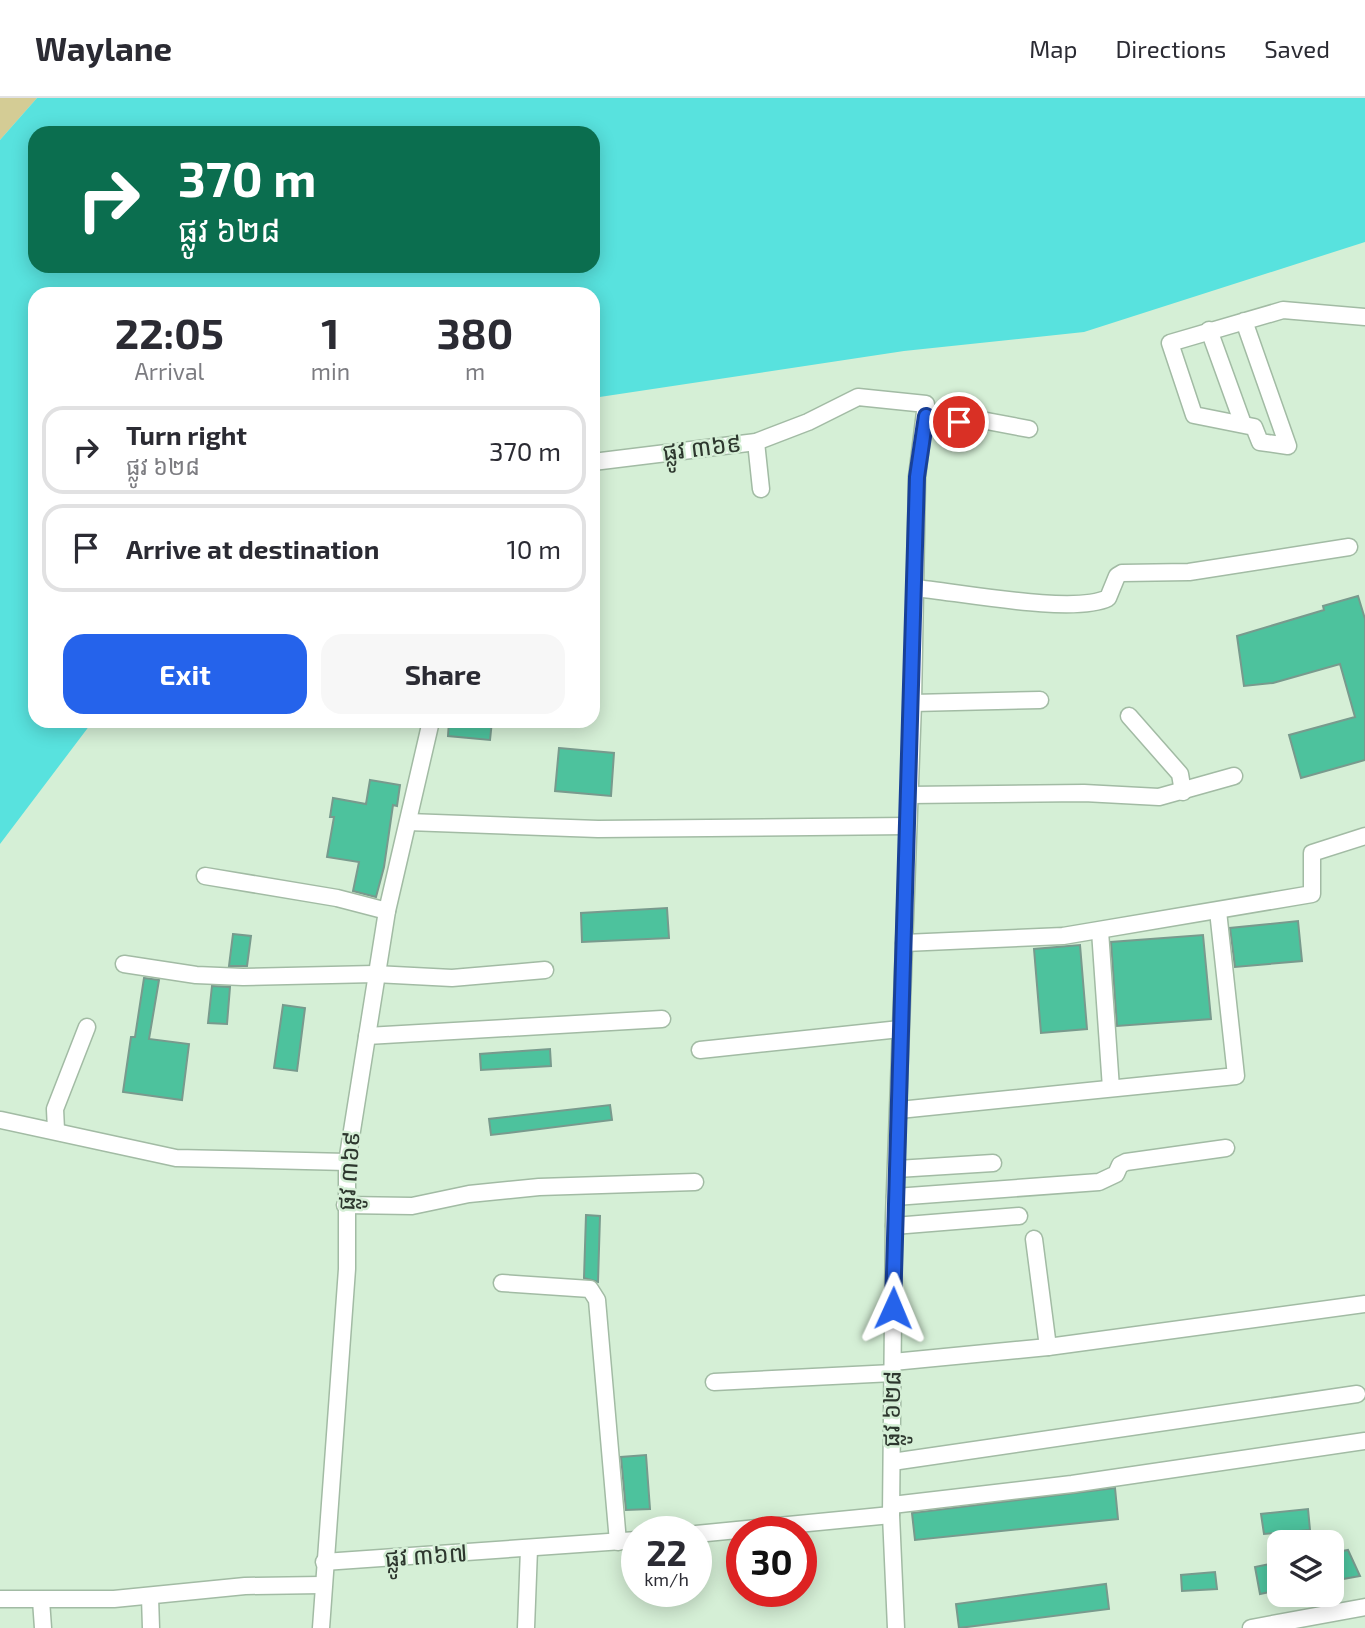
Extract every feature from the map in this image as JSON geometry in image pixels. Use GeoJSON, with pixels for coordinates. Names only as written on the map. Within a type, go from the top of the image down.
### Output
{"type":"FeatureCollection","features":[{"type":"Feature","properties":{"kind":"street"},"geometry":{"type":"LineString","coordinates":[[1244,321],[1288,446],[1260,442],[1254,427],[1194,415],[1170,342],[1209,330],[1283,310],[1365,317]]}},
{"type":"Feature","properties":{"kind":"street"},"geometry":{"type":"LineString","coordinates":[[1209,330],[1242,424]]}},
{"type":"Feature","properties":{"kind":"street","name":"ផ្លូវ ៣៦៩"},"geometry":{"type":"LineString","coordinates":[[600,461],[756,442],[808,422],[859,397],[926,404],[926,416]]}},
{"type":"Feature","properties":{"kind":"street"},"geometry":{"type":"LineString","coordinates":[[926,416],[941,425],[976,419],[1029,429]]}},
{"type":"Feature","properties":{"kind":"street","name":"ផ្លូវ ៦២៨"},"geometry":{"type":"LineString","coordinates":[[896,1628],[891,1510],[894,1226],[917,477],[926,416]]}},
{"type":"Feature","properties":{"kind":"street"},"geometry":{"type":"LineString","coordinates":[[756,442],[761,489]]}},
{"type":"Feature","properties":{"kind":"street"},"geometry":{"type":"LineString","coordinates":[[915,588],[1054,604],[1092,604],[1108,598],[1117,576],[1122,573],[1189,572],[1349,547]]}},
{"type":"Feature","properties":{"kind":"street"},"geometry":{"type":"LineString","coordinates":[[912,703],[1040,700]]}},
{"type":"Feature","properties":{"kind":"street"},"geometry":{"type":"LineString","coordinates":[[1129,716],[1180,774],[1183,792]]}},
{"type":"Feature","properties":{"kind":"street","name":"ផ្លូវ ៣៦៩"},"geometry":{"type":"LineString","coordinates":[[321,1628],[322,1585],[347,1269],[347,1163],[387,911],[429,728]]}},
{"type":"Feature","properties":{"kind":"street"},"geometry":{"type":"LineString","coordinates":[[909,795],[1084,793],[1159,797],[1234,776]]}},
{"type":"Feature","properties":{"kind":"street"},"geometry":{"type":"LineString","coordinates":[[408,822],[598,829],[908,826]]}},
{"type":"Feature","properties":{"kind":"street"},"geometry":{"type":"LineString","coordinates":[[904,943],[1063,936],[1312,894],[1312,853],[1365,836]]}},
{"type":"Feature","properties":{"kind":"street"},"geometry":{"type":"LineString","coordinates":[[205,876],[337,898],[387,911]]}},
{"type":"Feature","properties":{"kind":"street"},"geometry":{"type":"LineString","coordinates":[[899,1110],[1236,1076],[1218,911]]}},
{"type":"Feature","properties":{"kind":"street"},"geometry":{"type":"LineString","coordinates":[[1100,931],[1111,1088]]}},
{"type":"Feature","properties":{"kind":"street"},"geometry":{"type":"LineString","coordinates":[[124,964],[196,975],[243,977],[376,974],[452,978],[545,970]]}},
{"type":"Feature","properties":{"kind":"street"},"geometry":{"type":"LineString","coordinates":[[367,1036],[662,1018]]}},
{"type":"Feature","properties":{"kind":"street"},"geometry":{"type":"LineString","coordinates":[[57,1130],[55,1109],[87,1027]]}},
{"type":"Feature","properties":{"kind":"street"},"geometry":{"type":"LineString","coordinates":[[700,1050],[900,1029]]}},
{"type":"Feature","properties":{"kind":"street"},"geometry":{"type":"LineString","coordinates":[[1,1120],[57,1130],[176,1158],[347,1163]]}},
{"type":"Feature","properties":{"kind":"street"},"geometry":{"type":"LineString","coordinates":[[895,1197],[1099,1182],[1110,1179],[1126,1162],[1226,1148]]}},
{"type":"Feature","properties":{"kind":"street"},"geometry":{"type":"LineString","coordinates":[[897,1169],[993,1163]]}},
{"type":"Feature","properties":{"kind":"street"},"geometry":{"type":"LineString","coordinates":[[345,1205],[412,1206],[469,1194],[539,1187],[695,1182]]}},
{"type":"Feature","properties":{"kind":"street"},"geometry":{"type":"LineString","coordinates":[[894,1226],[1019,1216]]}},
{"type":"Feature","properties":{"kind":"street"},"geometry":{"type":"LineString","coordinates":[[1034,1239],[1048,1347]]}},
{"type":"Feature","properties":{"kind":"street"},"geometry":{"type":"LineString","coordinates":[[502,1283],[590,1289],[597,1300],[618,1542]]}},
{"type":"Feature","properties":{"kind":"street"},"geometry":{"type":"LineString","coordinates":[[714,1382],[893,1367],[1365,1304]]}},
{"type":"Feature","properties":{"kind":"street"},"geometry":{"type":"LineString","coordinates":[[892,1462],[1357,1394]]}},
{"type":"Feature","properties":{"kind":"street"},"geometry":{"type":"LineString","coordinates":[[712,1532],[891,1510],[1365,1441]]}},
{"type":"Feature","properties":{"kind":"street","name":"ផ្លូវ ៣៦៧"},"geometry":{"type":"LineString","coordinates":[[324,1562],[621,1542]]}},
{"type":"Feature","properties":{"kind":"street"},"geometry":{"type":"LineString","coordinates":[[526,1628],[529,1549]]}},
{"type":"Feature","properties":{"kind":"street"},"geometry":{"type":"LineString","coordinates":[[0,1599],[150,1597],[245,1586],[322,1585]]}},
{"type":"Feature","properties":{"kind":"street"},"geometry":{"type":"LineString","coordinates":[[150,1597],[151,1628]]}},
{"type":"Feature","properties":{"kind":"street"},"geometry":{"type":"LineString","coordinates":[[41,1600],[43,1628]]}},
{"type":"Feature","properties":{"kind":"street"},"geometry":{"type":"LineString","coordinates":[[1251,1628],[1365,1607]]}},
{"type":"Feature","properties":{"kind":"shaded area"},"geometry":{"type":"Polygon","coordinates":[[[0,98],[37,98],[0,140],[0,98]]]}},
{"type":"Feature","properties":{"kind":"water"},"geometry":{"type":"Polygon","coordinates":[[[37,98],[1365,98],[1365,242],[1084,332],[904,351],[600,397],[600,287],[28,287],[28,728],[88,728],[0,844],[0,140],[37,98]]]}},
{"type":"Feature","properties":{"kind":"building"},"geometry":{"type":"Polygon","coordinates":[[[1358,596],[1365,619],[1365,760],[1301,778],[1289,735],[1355,717],[1340,664],[1273,683],[1244,686],[1237,636],[1324,610],[1323,606],[1358,596]]]}},
{"type":"Feature","properties":{"kind":"building"},"geometry":{"type":"Polygon","coordinates":[[[449,728],[491,728],[490,740],[448,736],[449,728]]]}},
{"type":"Feature","properties":{"kind":"building"},"geometry":{"type":"Polygon","coordinates":[[[559,748],[614,753],[611,796],[555,791],[559,748]]]}},
{"type":"Feature","properties":{"kind":"building"},"geometry":{"type":"Polygon","coordinates":[[[370,780],[400,785],[397,806],[393,805],[384,867],[376,897],[353,891],[359,862],[327,857],[334,817],[330,817],[333,798],[366,804],[370,780]]]}},
{"type":"Feature","properties":{"kind":"building"},"geometry":{"type":"Polygon","coordinates":[[[667,908],[669,938],[582,942],[581,913],[667,908]]]}},
{"type":"Feature","properties":{"kind":"building"},"geometry":{"type":"Polygon","coordinates":[[[1298,921],[1302,961],[1235,967],[1230,928],[1298,921]]]}},
{"type":"Feature","properties":{"kind":"building"},"geometry":{"type":"Polygon","coordinates":[[[233,934],[251,936],[247,966],[229,966],[233,934]]]}},
{"type":"Feature","properties":{"kind":"building"},"geometry":{"type":"Polygon","coordinates":[[[1203,935],[1211,1019],[1117,1026],[1111,942],[1203,935]]]}},
{"type":"Feature","properties":{"kind":"building"},"geometry":{"type":"Polygon","coordinates":[[[1080,945],[1087,1029],[1041,1033],[1034,949],[1080,945]]]}},
{"type":"Feature","properties":{"kind":"building"},"geometry":{"type":"Polygon","coordinates":[[[144,978],[159,980],[149,1039],[189,1044],[182,1100],[123,1092],[144,978]]]}},
{"type":"Feature","properties":{"kind":"building"},"geometry":{"type":"Polygon","coordinates":[[[212,986],[230,987],[227,1024],[208,1023],[212,986]]]}},
{"type":"Feature","properties":{"kind":"building"},"geometry":{"type":"Polygon","coordinates":[[[283,1005],[305,1008],[297,1071],[274,1068],[283,1005]]]}},
{"type":"Feature","properties":{"kind":"building"},"geometry":{"type":"Polygon","coordinates":[[[550,1049],[551,1066],[481,1070],[480,1054],[550,1049]]]}},
{"type":"Feature","properties":{"kind":"building"},"geometry":{"type":"Polygon","coordinates":[[[610,1105],[612,1120],[491,1135],[489,1119],[610,1105]]]}},
{"type":"Feature","properties":{"kind":"building"},"geometry":{"type":"Polygon","coordinates":[[[586,1215],[600,1216],[598,1282],[584,1278],[586,1215]]]}},
{"type":"Feature","properties":{"kind":"building"},"geometry":{"type":"Polygon","coordinates":[[[646,1455],[650,1509],[626,1510],[621,1457],[646,1455]]]}},
{"type":"Feature","properties":{"kind":"building"},"geometry":{"type":"Polygon","coordinates":[[[1115,1488],[1118,1519],[915,1540],[912,1513],[1115,1488]]]}},
{"type":"Feature","properties":{"kind":"building"},"geometry":{"type":"Polygon","coordinates":[[[1308,1509],[1310,1530],[1267,1530],[1267,1534],[1264,1534],[1261,1514],[1308,1509]]]}},
{"type":"Feature","properties":{"kind":"building"},"geometry":{"type":"Polygon","coordinates":[[[1348,1550],[1360,1576],[1344,1579],[1344,1551],[1348,1550]]]}},
{"type":"Feature","properties":{"kind":"building"},"geometry":{"type":"Polygon","coordinates":[[[1267,1564],[1267,1593],[1260,1594],[1255,1567],[1267,1564]]]}},
{"type":"Feature","properties":{"kind":"building"},"geometry":{"type":"Polygon","coordinates":[[[1215,1572],[1217,1589],[1182,1591],[1181,1575],[1215,1572]]]}},
{"type":"Feature","properties":{"kind":"building"},"geometry":{"type":"Polygon","coordinates":[[[1106,1584],[1109,1609],[959,1628],[956,1604],[1106,1584]]]}},
{"type":"Feature","properties":{"kind":"route"},"geometry":{"type":"LineString","coordinates":[[893,1308],[917,477],[926,416],[941,425],[959,422]]}}]}
